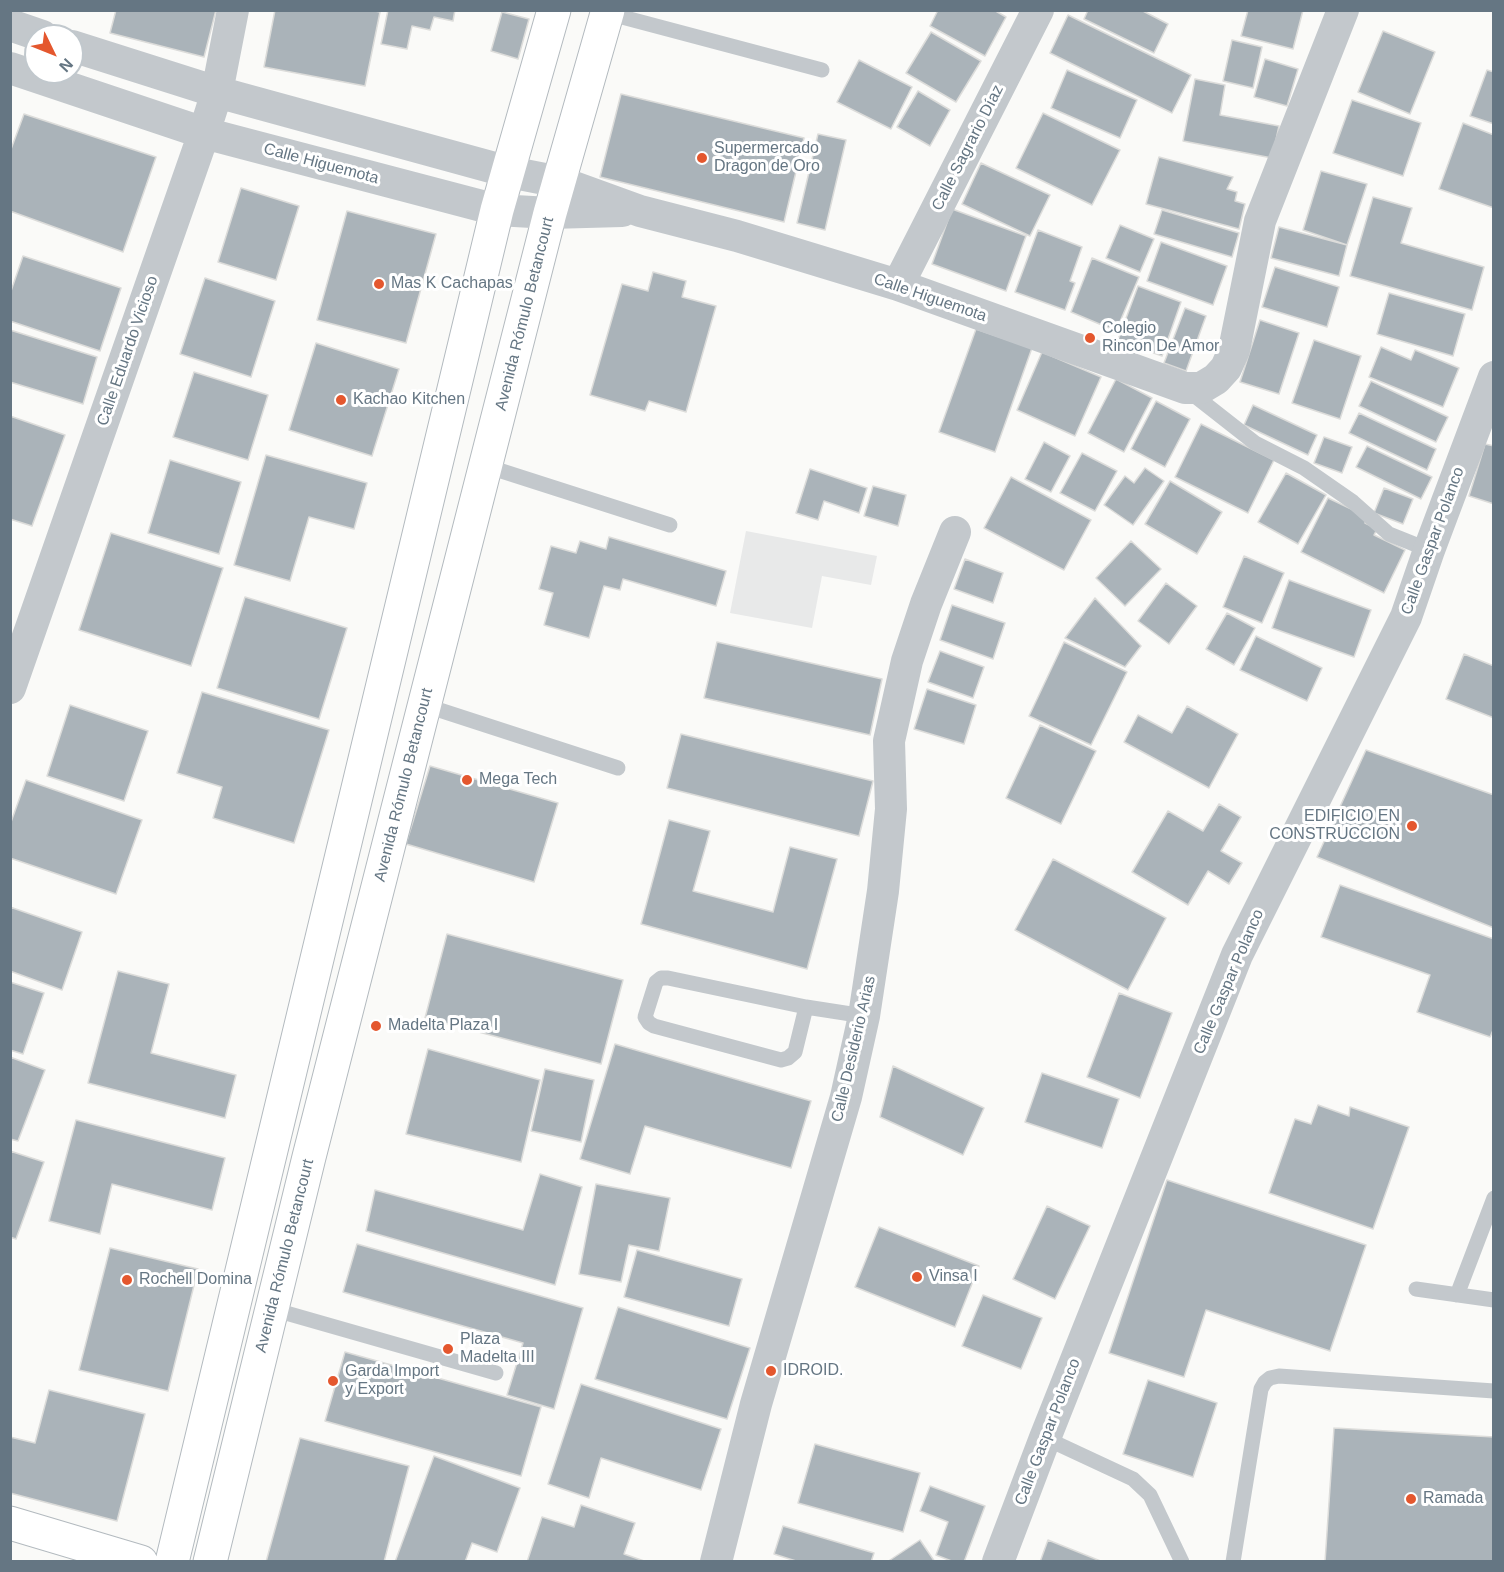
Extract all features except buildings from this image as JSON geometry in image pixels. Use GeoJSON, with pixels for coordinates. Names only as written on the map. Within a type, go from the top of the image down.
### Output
{"type":"FeatureCollection","features":[{"type":"Feature","properties":{"kind":"main road"},"geometry":{"type":"LineString","coordinates":[[172,1562],[497,210],[554,10]]}},
{"type":"Feature","properties":{"kind":"main road","name":"Avenida Rómulo Betancourt"},"geometry":{"type":"LineString","coordinates":[[210,1562],[424,705],[550,213],[607,12]]}},
{"type":"Feature","properties":{"kind":"main road"},"geometry":{"type":"LineString","coordinates":[[10,1523],[141,1562]]}},
{"type":"Feature","properties":{"kind":"street","name":"Calle Eduardo Vicioso"},"geometry":{"type":"LineString","coordinates":[[10,688],[204,133],[217,92],[233,10]]}},
{"type":"Feature","properties":{"kind":"street","name":"Calle Sagrario Díaz"},"geometry":{"type":"LineString","coordinates":[[898,285],[1038,10]]}},
{"type":"Feature","properties":{"kind":"street"},"geometry":{"type":"LineString","coordinates":[[1185,388],[1202,388],[1216,379],[1226,368],[1234,350],[1260,221],[1343,10]]}},
{"type":"Feature","properties":{"kind":"street","name":"Calle Higuemota"},"geometry":{"type":"LineString","coordinates":[[84,50],[217,92],[509,172],[560,182],[640,211],[737,236],[898,285],[1185,388]]}},
{"type":"Feature","properties":{"kind":"street","name":"Calle Higuemota"},"geometry":{"type":"LineString","coordinates":[[10,68],[204,133],[497,210],[550,213],[640,211]]}},
{"type":"Feature","properties":{"kind":"street","name":"Calle Gaspar Polanco"},"geometry":{"type":"LineString","coordinates":[[998,1562],[1237,955],[1406,617],[1494,377]]}},
{"type":"Feature","properties":{"kind":"street","name":"Calle Desiderio Arias"},"geometry":{"type":"LineString","coordinates":[[716,1562],[756,1404],[846,1097],[864,1016],[884,891],[891,809],[889,741],[908,661],[926,604],[955,532]]}},
{"type":"Feature","properties":{"kind":"lane"},"geometry":{"type":"LineString","coordinates":[[607,12],[822,70]]}},
{"type":"Feature","properties":{"kind":"lane"},"geometry":{"type":"LineString","coordinates":[[1185,388],[1255,443],[1304,468],[1353,502],[1389,534],[1429,550]]}},
{"type":"Feature","properties":{"kind":"lane"},"geometry":{"type":"LineString","coordinates":[[486,466],[670,525]]}},
{"type":"Feature","properties":{"kind":"lane"},"geometry":{"type":"LineString","coordinates":[[424,705],[618,768]]}},
{"type":"Feature","properties":{"kind":"lane"},"geometry":{"type":"LineString","coordinates":[[806,1007],[795,1052],[781,1060],[654,1026],[645,1017],[653,988],[661,978],[806,1007],[864,1016]]}},
{"type":"Feature","properties":{"kind":"lane"},"geometry":{"type":"LineString","coordinates":[[1457,1295],[1494,1198]]}},
{"type":"Feature","properties":{"kind":"lane"},"geometry":{"type":"LineString","coordinates":[[1416,1290],[1494,1300]]}},
{"type":"Feature","properties":{"kind":"lane"},"geometry":{"type":"LineString","coordinates":[[272,1309],[496,1373]]}},
{"type":"Feature","properties":{"kind":"lane"},"geometry":{"type":"LineString","coordinates":[[1233,1562],[1261,1389],[1270,1378],[1280,1376],[1494,1390]]}},
{"type":"Feature","properties":{"kind":"lane"},"geometry":{"type":"LineString","coordinates":[[1045,1438],[1133,1479],[1150,1495],[1182,1562]]}},
{"type":"Feature","properties":{"kind":"shaded area"},"geometry":{"type":"Polygon","coordinates":[[[746,531],[877,556],[871,585],[822,576],[812,628],[730,613],[746,531]]]}},
{"type":"Feature","properties":{"kind":"place","name":"Supermercado Dragon de Oro"},"geometry":{"type":"Point","coordinates":[702,158]}},
{"type":"Feature","properties":{"kind":"place","name":"Mas K Cachapas"},"geometry":{"type":"Point","coordinates":[379,284]}},
{"type":"Feature","properties":{"kind":"place","name":"Colegio Rincon De Amor"},"geometry":{"type":"Point","coordinates":[1090,338]}},
{"type":"Feature","properties":{"kind":"place","name":"Kachao Kitchen"},"geometry":{"type":"Point","coordinates":[341,400]}},
{"type":"Feature","properties":{"kind":"place","name":"Mega Tech"},"geometry":{"type":"Point","coordinates":[467,780]}},
{"type":"Feature","properties":{"kind":"place","name":"EDIFICIO EN CONSTRUCCION"},"geometry":{"type":"Point","coordinates":[1412,826]}},
{"type":"Feature","properties":{"kind":"place","name":"Madelta Plaza I"},"geometry":{"type":"Point","coordinates":[376,1026]}},
{"type":"Feature","properties":{"kind":"place","name":"Vinsa I"},"geometry":{"type":"Point","coordinates":[917,1277]}},
{"type":"Feature","properties":{"kind":"place","name":"Rochell Domina"},"geometry":{"type":"Point","coordinates":[127,1280]}},
{"type":"Feature","properties":{"kind":"place","name":"Plaza Madelta III"},"geometry":{"type":"Point","coordinates":[448,1349]}},
{"type":"Feature","properties":{"kind":"place","name":"IDROID."},"geometry":{"type":"Point","coordinates":[771,1371]}},
{"type":"Feature","properties":{"kind":"place","name":"Garda Import y Export"},"geometry":{"type":"Point","coordinates":[333,1381]}},
{"type":"Feature","properties":{"kind":"place","name":"Ramada"},"geometry":{"type":"Point","coordinates":[1411,1499]}}]}
